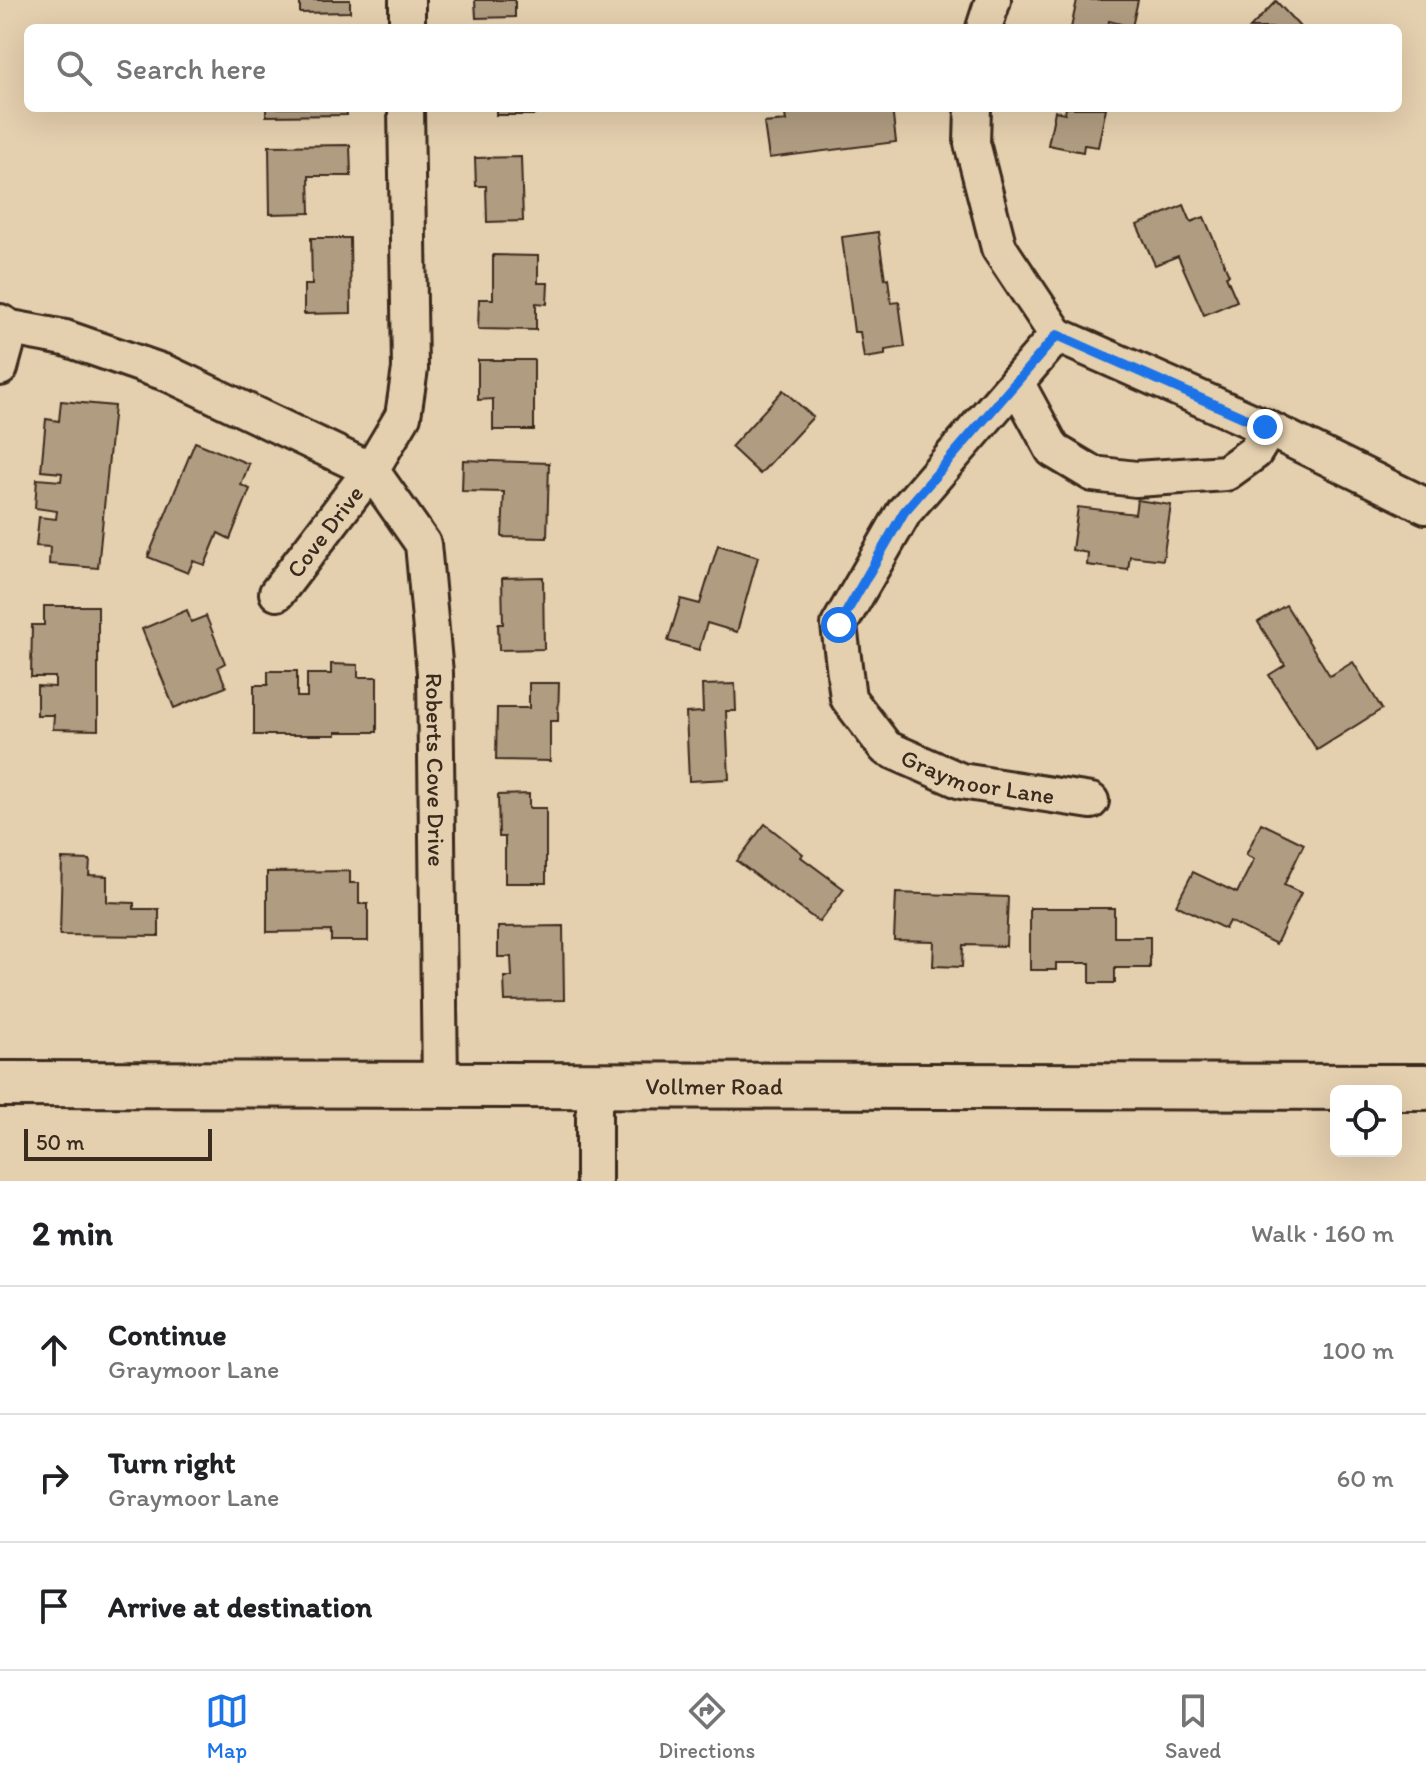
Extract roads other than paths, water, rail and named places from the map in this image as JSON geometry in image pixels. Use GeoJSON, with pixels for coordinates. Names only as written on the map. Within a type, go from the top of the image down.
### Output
{"type":"FeatureCollection","features":[{"type":"Feature","properties":{"kind":"main road","name":"Vollmer Road"},"geometry":{"type":"LineString","coordinates":[[0,1084],[1426,1087]]}},
{"type":"Feature","properties":{"kind":"street"},"geometry":{"type":"LineString","coordinates":[[407,0],[407,24]]}},
{"type":"Feature","properties":{"kind":"street"},"geometry":{"type":"LineString","coordinates":[[985,24],[993,0]]}},
{"type":"Feature","properties":{"kind":"street"},"geometry":{"type":"LineString","coordinates":[[371,470],[403,416],[410,369],[406,112]]}},
{"type":"Feature","properties":{"kind":"street"},"geometry":{"type":"LineString","coordinates":[[973,112],[972,143],[999,248],[1057,335],[1269,429],[1426,506]]}},
{"type":"Feature","properties":{"kind":"street"},"geometry":{"type":"LineString","coordinates":[[0,368],[6,325]]}},
{"type":"Feature","properties":{"kind":"street","name":"Roberts Cove Drive"},"geometry":{"type":"LineString","coordinates":[[6,325],[65,338],[169,374],[371,470],[423,544],[435,673],[440,1085]]}},
{"type":"Feature","properties":{"kind":"street","name":"Graymoor Lane"},"geometry":{"type":"LineString","coordinates":[[1057,335],[904,512],[839,625],[848,698],[886,748],[961,781],[1091,801]]}},
{"type":"Feature","properties":{"kind":"street"},"geometry":{"type":"LineString","coordinates":[[1016,382],[1053,450],[1093,474],[1136,479],[1226,473],[1255,452],[1269,429]]}},
{"type":"Feature","properties":{"kind":"street","name":"Cove Drive"},"geometry":{"type":"LineString","coordinates":[[277,593],[371,470]]}},
{"type":"Feature","properties":{"kind":"street"},"geometry":{"type":"LineString","coordinates":[[594,1085],[594,1181]]}}]}
